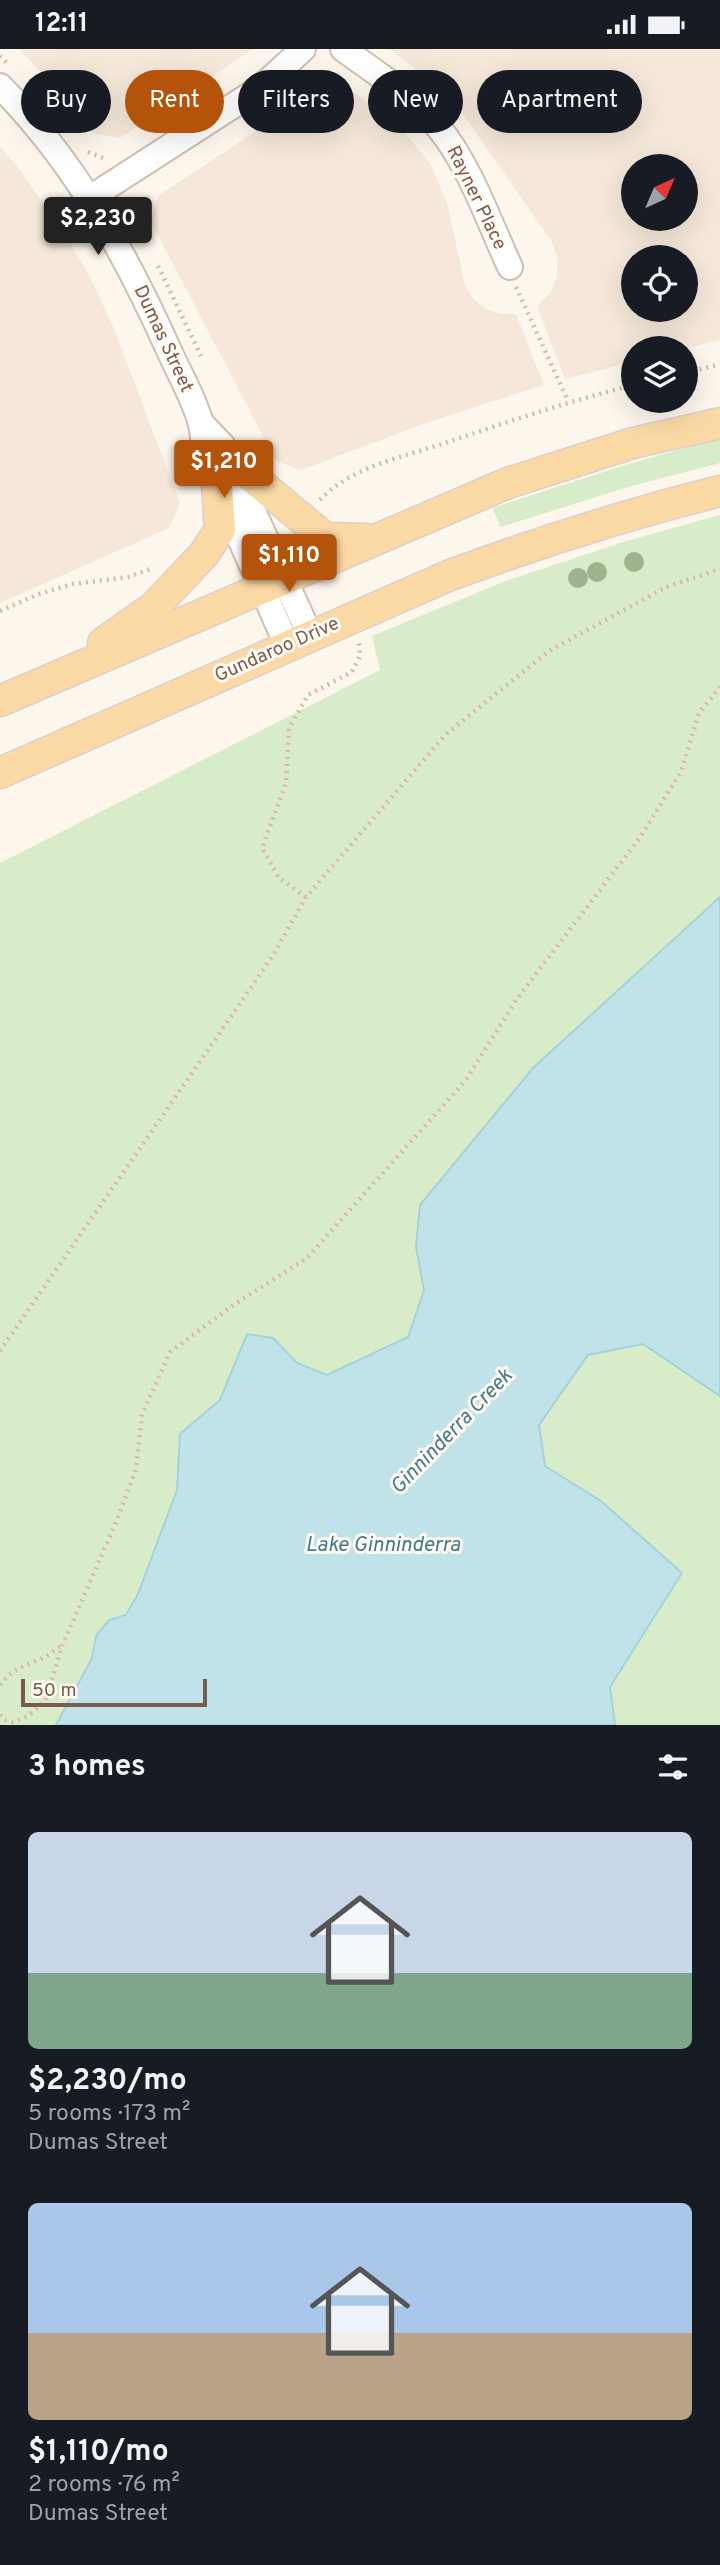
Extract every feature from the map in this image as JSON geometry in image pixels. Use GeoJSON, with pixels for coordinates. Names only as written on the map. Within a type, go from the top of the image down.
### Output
{"type":"FeatureCollection","features":[{"type":"Feature","properties":{"kind":"main road"},"geometry":{"type":"LineString","coordinates":[[0,701],[508,483],[633,443],[720,423]]}},
{"type":"Feature","properties":{"kind":"main road"},"geometry":{"type":"LineString","coordinates":[[229,458],[325,538],[377,540]]}},
{"type":"Feature","properties":{"kind":"main road"},"geometry":{"type":"LineString","coordinates":[[57,676],[154,607],[204,554],[220,530],[217,487]]}},
{"type":"Feature","properties":{"kind":"main road","name":"Gundaroo Drive"},"geometry":{"type":"LineString","coordinates":[[0,773],[448,576],[650,509],[720,491]]}},
{"type":"Feature","properties":{"kind":"street"},"geometry":{"type":"LineString","coordinates":[[90,198],[248,96],[303,49]]}},
{"type":"Feature","properties":{"kind":"street","name":"Rayner Place"},"geometry":{"type":"LineString","coordinates":[[343,49],[407,97],[439,128],[457,152],[510,267]]}},
{"type":"Feature","properties":{"kind":"street","name":"Dumas Street"},"geometry":{"type":"LineString","coordinates":[[0,86],[41,131],[90,198],[111,233],[148,305],[201,423],[204,457],[217,487],[273,585],[298,640]]}},
{"type":"Feature","properties":{"kind":"street","name":"Dumas Street"},"geometry":{"type":"LineString","coordinates":[[201,423],[223,446],[229,458],[273,585]]}},
{"type":"Feature","properties":{"kind":"path"},"geometry":{"type":"LineString","coordinates":[[510,267],[519,295],[568,401]]}},
{"type":"Feature","properties":{"kind":"path"},"geometry":{"type":"LineString","coordinates":[[698,370],[720,364]]}},
{"type":"Feature","properties":{"kind":"path"},"geometry":{"type":"LineString","coordinates":[[318,502],[331,488],[367,470],[568,401],[621,388]]}},
{"type":"Feature","properties":{"kind":"path"},"geometry":{"type":"LineString","coordinates":[[0,611],[39,594],[73,584],[128,577],[154,567]]}},
{"type":"Feature","properties":{"kind":"path"},"geometry":{"type":"LineString","coordinates":[[0,1351],[272,957],[306,897],[445,735],[549,651],[666,587],[720,569]]}},
{"type":"Feature","properties":{"kind":"path"},"geometry":{"type":"LineString","coordinates":[[306,897],[279,878],[262,848],[286,783],[289,728],[308,695],[352,672],[360,656],[360,646]]}},
{"type":"Feature","properties":{"kind":"path"},"geometry":{"type":"LineString","coordinates":[[0,1715],[4,1720],[13,1721],[28,1716],[46,1700],[62,1646],[117,1520],[135,1469],[142,1415],[170,1352],[232,1306],[307,1258],[466,1080],[516,1000],[639,839],[681,772],[699,713],[720,687]]}},
{"type":"Feature","properties":{"kind":"path"},"geometry":{"type":"LineString","coordinates":[[0,1685],[9,1673],[62,1646]]}},
{"type":"Feature","properties":{"kind":"shaded area"},"geometry":{"type":"Polygon","coordinates":[[[19,49],[253,49],[222,70],[125,70],[125,133],[127,133],[120,138],[93,133],[111,133],[111,70],[39,70],[19,49]]]}},
{"type":"Feature","properties":{"kind":"shaded area"},"geometry":{"type":"Polygon","coordinates":[[[389,49],[720,49],[720,340],[698,345],[698,336],[621,336],[621,365],[565,379],[537,306],[550,293],[557,277],[557,259],[552,242],[463,114],[463,70],[417,70],[389,49]]]}},
{"type":"Feature","properties":{"kind":"shaded area"},"geometry":{"type":"Polygon","coordinates":[[[354,92],[368,103],[368,133],[405,133],[431,165],[447,203],[465,286],[473,299],[486,309],[500,314],[516,314],[544,385],[426,423],[301,470],[276,461],[151,222],[158,196],[253,133],[354,133],[354,92]]]}},
{"type":"Feature","properties":{"kind":"shaded area"},"geometry":{"type":"Polygon","coordinates":[[[0,147],[17,166],[64,233],[90,277],[114,329],[180,503],[169,528],[0,603],[0,147]]]}},
{"type":"Feature","properties":{"kind":"green space"},"geometry":{"type":"Polygon","coordinates":[[[720,438],[720,463],[628,487],[501,527],[492,508],[625,465],[720,438]]]}},
{"type":"Feature","properties":{"kind":"green space"},"geometry":{"type":"Polygon","coordinates":[[[720,515],[720,1725],[0,1725],[0,863],[380,670],[372,636],[503,582],[623,542],[720,515]]]}},
{"type":"Feature","properties":{"kind":"water","name":"Lake Ginninderra"},"geometry":{"type":"Polygon","coordinates":[[[720,897],[720,1396],[643,1344],[588,1355],[539,1425],[545,1466],[601,1501],[682,1573],[610,1687],[615,1725],[56,1725],[92,1658],[96,1636],[109,1620],[126,1615],[138,1594],[177,1490],[180,1434],[220,1400],[247,1334],[273,1338],[297,1363],[327,1375],[408,1337],[424,1290],[416,1247],[420,1205],[533,1068],[720,897]]]}},
{"type":"Feature","properties":{"kind":"water label","name":"Ginninderra Creek"},"geometry":{"type":"Point","coordinates":[452,1432]}}]}
